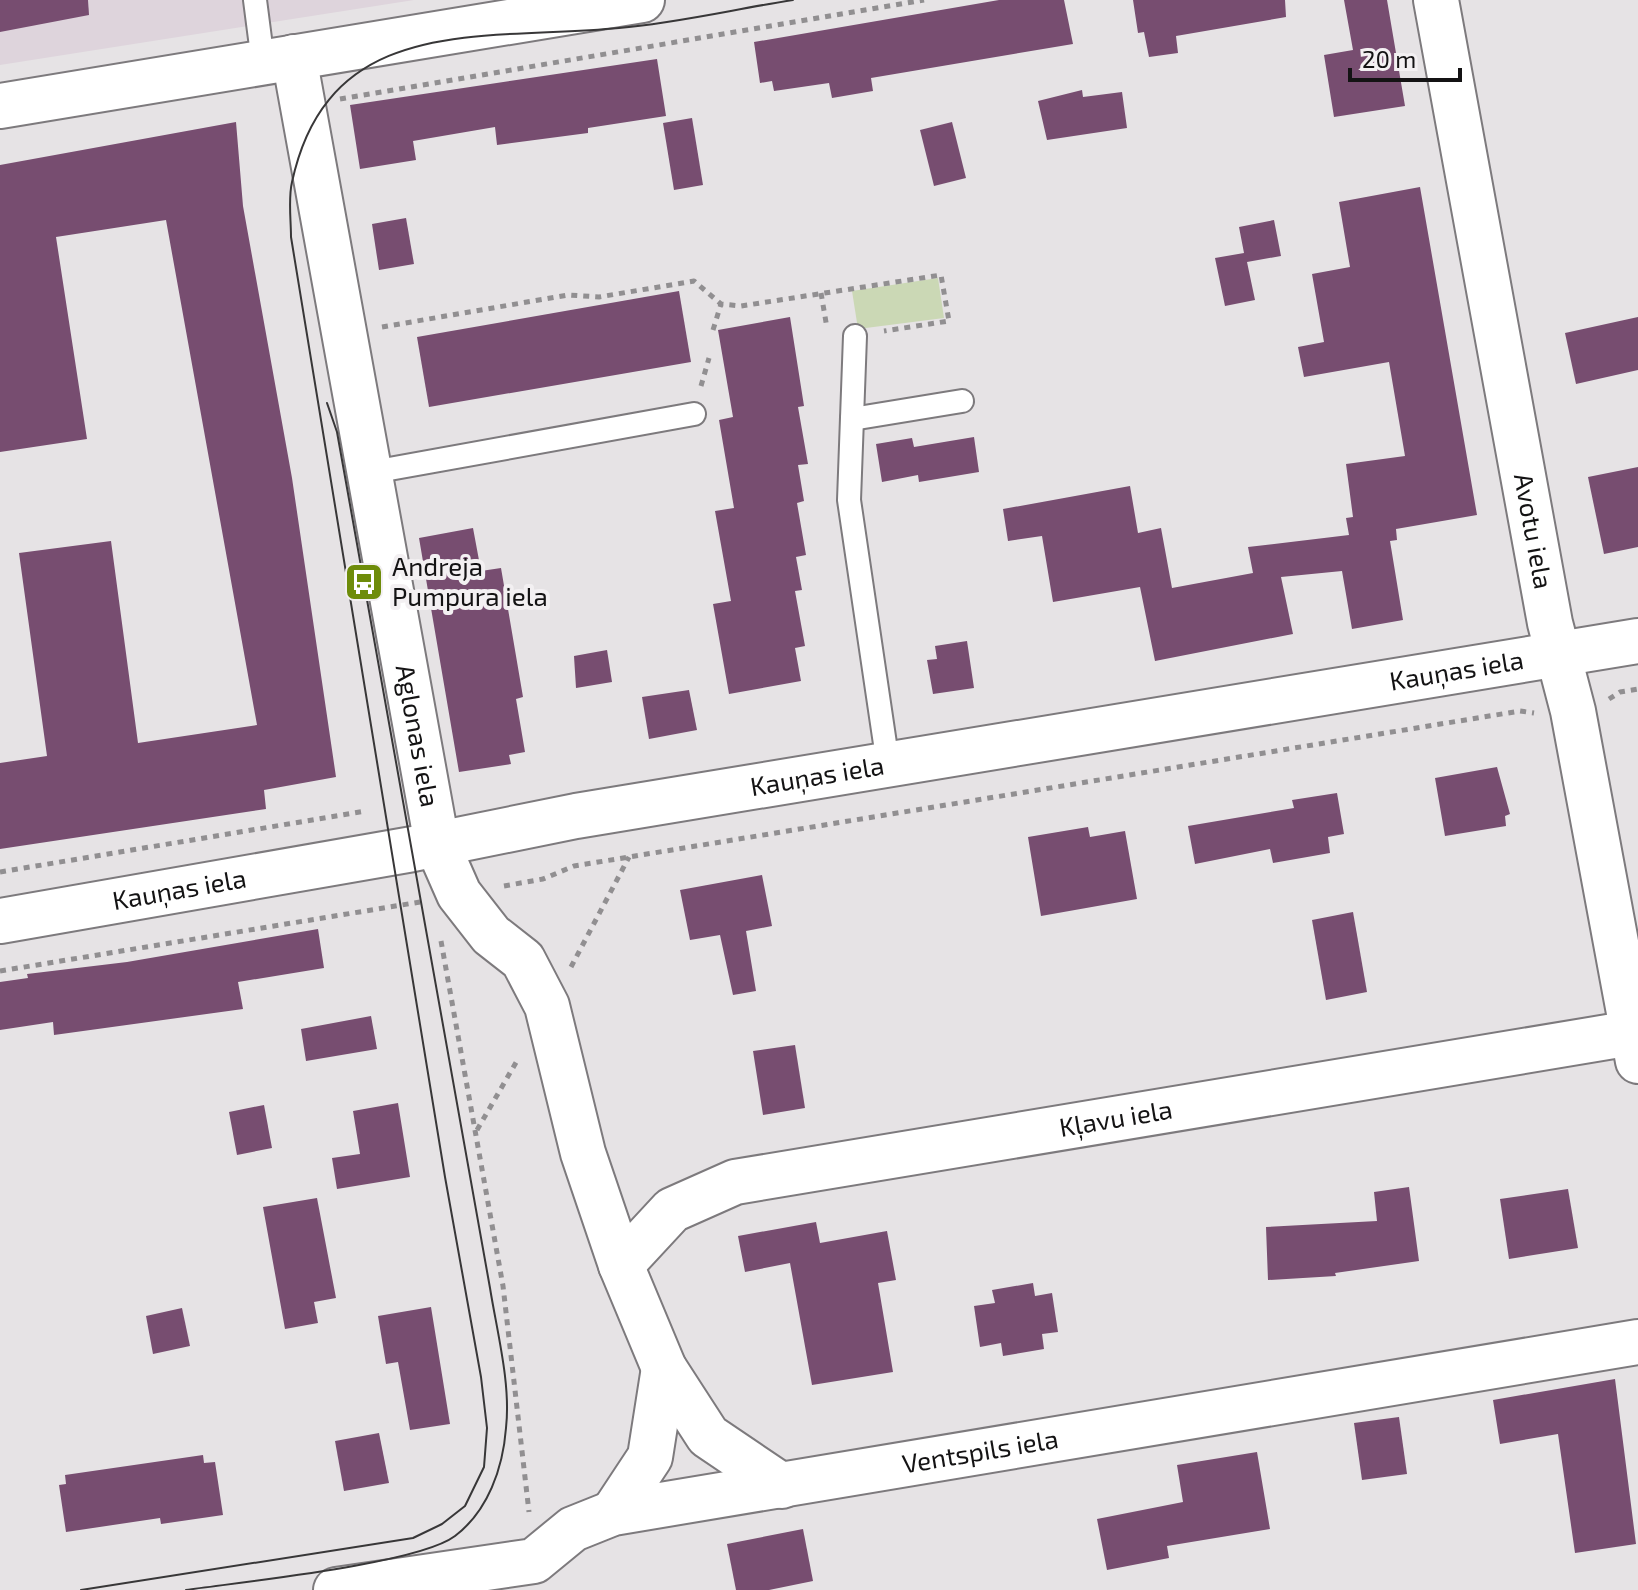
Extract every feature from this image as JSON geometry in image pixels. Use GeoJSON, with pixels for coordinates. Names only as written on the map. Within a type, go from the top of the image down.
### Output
{"type":"FeatureCollection","features":[{"type":"Feature","properties":{"kind":"street"},"geometry":{"type":"LineString","coordinates":[[0,106],[642,0]]}},
{"type":"Feature","properties":{"kind":"street","name":"Avotu iela"},"geometry":{"type":"LineString","coordinates":[[1436,0],[1550,623],[1637,1042]]}},
{"type":"Feature","properties":{"kind":"street","name":"Aglonas iela"},"geometry":{"type":"LineString","coordinates":[[278,59],[367,473],[437,844],[459,894],[491,935],[523,960],[547,1006],[583,1153],[621,1265],[664,1368],[708,1436],[782,1486]]}},
{"type":"Feature","properties":{"kind":"street","name":"Kauņas iela"},"geometry":{"type":"LineString","coordinates":[[0,921],[437,844],[576,816],[1638,641]]}},
{"type":"Feature","properties":{"kind":"street","name":"Kļavu iela"},"geometry":{"type":"LineString","coordinates":[[621,1265],[672,1210],[735,1182],[1637,1042]]}},
{"type":"Feature","properties":{"kind":"street","name":"Ventspils iela"},"geometry":{"type":"LineString","coordinates":[[534,1575],[573,1529],[613,1513],[1638,1342]]}},
{"type":"Feature","properties":{"kind":"street"},"geometry":{"type":"LineString","coordinates":[[613,1513],[650,1457],[664,1368]]}},
{"type":"Feature","properties":{"kind":"street"},"geometry":{"type":"LineString","coordinates":[[336,1590],[534,1575]]}},
{"type":"Feature","properties":{"kind":"lane"},"geometry":{"type":"LineString","coordinates":[[255,0],[278,59]]}},
{"type":"Feature","properties":{"kind":"lane"},"geometry":{"type":"LineString","coordinates":[[855,336],[849,500],[888,764]]}},
{"type":"Feature","properties":{"kind":"lane"},"geometry":{"type":"LineString","coordinates":[[852,419],[962,401]]}},
{"type":"Feature","properties":{"kind":"lane"},"geometry":{"type":"LineString","coordinates":[[367,473],[694,414]]}},
{"type":"Feature","properties":{"kind":"path"},"geometry":{"type":"LineString","coordinates":[[339,99],[924,0]]}},
{"type":"Feature","properties":{"kind":"path"},"geometry":{"type":"LineString","coordinates":[[377,327],[568,295],[599,297],[694,281],[721,304],[741,306],[941,275],[949,321],[855,336]]}},
{"type":"Feature","properties":{"kind":"path"},"geometry":{"type":"LineString","coordinates":[[713,330],[721,304]]}},
{"type":"Feature","properties":{"kind":"path"},"geometry":{"type":"LineString","coordinates":[[1597,707],[1620,692],[1638,689]]}},
{"type":"Feature","properties":{"kind":"path"},"geometry":{"type":"LineString","coordinates":[[502,886],[543,879],[574,866],[1520,711],[1548,715]]}},
{"type":"Feature","properties":{"kind":"path"},"geometry":{"type":"LineString","coordinates":[[0,872],[366,811]]}},
{"type":"Feature","properties":{"kind":"path"},"geometry":{"type":"LineString","coordinates":[[0,971],[383,908]]}},
{"type":"Feature","properties":{"kind":"path"},"geometry":{"type":"LineString","coordinates":[[439,930],[503,1286],[534,1575]]}},
{"type":"Feature","properties":{"kind":"shaded area"},"geometry":{"type":"Polygon","coordinates":[[[0,0],[414,0],[0,65],[0,0]]]}},
{"type":"Feature","properties":{"kind":"green space"},"geometry":{"type":"Polygon","coordinates":[[[938,278],[944,318],[858,329],[852,291],[938,278]]]}},
{"type":"Feature","properties":{"kind":"building"},"geometry":{"type":"Polygon","coordinates":[[[0,0],[88,0],[89,15],[0,32],[0,0]]]}},
{"type":"Feature","properties":{"kind":"building"},"geometry":{"type":"Polygon","coordinates":[[[999,0],[1064,0],[1073,44],[871,78],[873,91],[832,98],[829,83],[774,91],[772,81],[760,83],[754,42],[999,0]]]}},
{"type":"Feature","properties":{"kind":"building"},"geometry":{"type":"Polygon","coordinates":[[[1133,0],[1285,0],[1286,17],[1176,36],[1178,53],[1149,57],[1144,32],[1138,33],[1133,0]]]}},
{"type":"Feature","properties":{"kind":"building"},"geometry":{"type":"Polygon","coordinates":[[[1344,0],[1387,0],[1405,106],[1334,117],[1324,55],[1353,50],[1344,0]]]}},
{"type":"Feature","properties":{"kind":"building"},"geometry":{"type":"Polygon","coordinates":[[[657,59],[666,116],[588,128],[588,133],[497,145],[495,127],[413,141],[416,160],[360,169],[350,105],[657,59]]]}},
{"type":"Feature","properties":{"kind":"building"},"geometry":{"type":"Polygon","coordinates":[[[1082,90],[1083,97],[1122,92],[1127,128],[1047,140],[1038,101],[1082,90]]]}},
{"type":"Feature","properties":{"kind":"building"},"geometry":{"type":"Polygon","coordinates":[[[692,118],[703,185],[674,190],[663,123],[692,118]]]}},
{"type":"Feature","properties":{"kind":"building"},"geometry":{"type":"Polygon","coordinates":[[[236,122],[243,206],[292,478],[336,777],[264,790],[266,809],[0,849],[0,763],[47,756],[19,553],[111,541],[138,743],[257,725],[166,220],[56,237],[87,439],[0,452],[0,165],[236,122]]]}},
{"type":"Feature","properties":{"kind":"building"},"geometry":{"type":"Polygon","coordinates":[[[952,122],[966,178],[934,186],[920,130],[952,122]]]}},
{"type":"Feature","properties":{"kind":"building"},"geometry":{"type":"Polygon","coordinates":[[[1420,187],[1477,515],[1396,529],[1397,540],[1390,541],[1403,620],[1352,629],[1342,571],[1281,577],[1293,634],[1155,661],[1140,587],[1053,602],[1042,536],[1008,541],[1003,509],[1130,486],[1138,533],[1161,528],[1172,588],[1253,573],[1248,547],[1349,535],[1346,518],[1353,517],[1346,464],[1405,456],[1389,362],[1304,377],[1298,347],[1324,342],[1312,274],[1350,267],[1339,202],[1420,187]]]}},
{"type":"Feature","properties":{"kind":"building"},"geometry":{"type":"Polygon","coordinates":[[[406,218],[414,264],[379,270],[372,224],[406,218]]]}},
{"type":"Feature","properties":{"kind":"building"},"geometry":{"type":"Polygon","coordinates":[[[1274,220],[1281,256],[1247,262],[1255,300],[1225,306],[1215,258],[1244,253],[1239,227],[1274,220]]]}},
{"type":"Feature","properties":{"kind":"building"},"geometry":{"type":"Polygon","coordinates":[[[679,291],[691,362],[429,407],[417,337],[679,291]]]}},
{"type":"Feature","properties":{"kind":"building"},"geometry":{"type":"Polygon","coordinates":[[[790,317],[804,406],[798,407],[808,464],[798,465],[804,501],[797,503],[806,555],[796,557],[802,590],[795,591],[805,646],[795,648],[801,681],[729,694],[713,604],[731,601],[715,511],[734,508],[719,420],[733,417],[718,330],[790,317]]]}},
{"type":"Feature","properties":{"kind":"building"},"geometry":{"type":"Polygon","coordinates":[[[1638,317],[1638,370],[1576,384],[1565,333],[1638,317]]]}},
{"type":"Feature","properties":{"kind":"building"},"geometry":{"type":"Polygon","coordinates":[[[974,437],[979,472],[919,482],[918,475],[882,482],[876,444],[912,438],[914,447],[974,437]]]}},
{"type":"Feature","properties":{"kind":"building"},"geometry":{"type":"Polygon","coordinates":[[[1638,467],[1638,547],[1604,554],[1588,477],[1638,467]]]}},
{"type":"Feature","properties":{"kind":"building"},"geometry":{"type":"Polygon","coordinates":[[[473,528],[481,571],[501,568],[523,697],[516,699],[525,752],[509,755],[511,764],[459,772],[419,538],[473,528]]]}},
{"type":"Feature","properties":{"kind":"building"},"geometry":{"type":"Polygon","coordinates":[[[967,641],[974,688],[933,694],[927,660],[937,659],[935,646],[967,641]]]}},
{"type":"Feature","properties":{"kind":"building"},"geometry":{"type":"Polygon","coordinates":[[[607,650],[612,682],[576,688],[574,656],[607,650]]]}},
{"type":"Feature","properties":{"kind":"building"},"geometry":{"type":"Polygon","coordinates":[[[689,690],[697,730],[649,739],[642,697],[689,690]]]}},
{"type":"Feature","properties":{"kind":"building"},"geometry":{"type":"Polygon","coordinates":[[[1497,767],[1510,814],[1505,816],[1506,826],[1445,836],[1435,778],[1497,767]]]}},
{"type":"Feature","properties":{"kind":"building"},"geometry":{"type":"Polygon","coordinates":[[[1337,793],[1344,834],[1328,837],[1330,853],[1273,863],[1270,849],[1195,864],[1188,826],[1294,808],[1292,800],[1337,793]]]}},
{"type":"Feature","properties":{"kind":"building"},"geometry":{"type":"Polygon","coordinates":[[[1088,827],[1090,837],[1125,831],[1137,899],[1041,916],[1028,837],[1088,827]]]}},
{"type":"Feature","properties":{"kind":"building"},"geometry":{"type":"Polygon","coordinates":[[[762,875],[772,926],[746,931],[756,991],[733,995],[720,935],[690,940],[680,890],[762,875]]]}},
{"type":"Feature","properties":{"kind":"building"},"geometry":{"type":"Polygon","coordinates":[[[1353,912],[1367,992],[1326,1000],[1312,920],[1353,912]]]}},
{"type":"Feature","properties":{"kind":"building"},"geometry":{"type":"Polygon","coordinates":[[[318,929],[324,968],[238,982],[243,1009],[54,1035],[53,1022],[0,1030],[0,982],[28,978],[27,974],[127,962],[318,929]]]}},
{"type":"Feature","properties":{"kind":"building"},"geometry":{"type":"Polygon","coordinates":[[[371,1016],[377,1049],[306,1061],[301,1029],[371,1016]]]}},
{"type":"Feature","properties":{"kind":"building"},"geometry":{"type":"Polygon","coordinates":[[[795,1045],[805,1108],[763,1115],[753,1051],[795,1045]]]}},
{"type":"Feature","properties":{"kind":"building"},"geometry":{"type":"Polygon","coordinates":[[[398,1103],[410,1177],[337,1189],[332,1158],[360,1154],[353,1111],[398,1103]]]}},
{"type":"Feature","properties":{"kind":"building"},"geometry":{"type":"Polygon","coordinates":[[[264,1105],[272,1148],[237,1155],[229,1112],[264,1105]]]}},
{"type":"Feature","properties":{"kind":"building"},"geometry":{"type":"Polygon","coordinates":[[[1409,1187],[1419,1261],[1335,1273],[1336,1276],[1268,1280],[1266,1227],[1377,1221],[1374,1192],[1409,1187]]]}},
{"type":"Feature","properties":{"kind":"building"},"geometry":{"type":"Polygon","coordinates":[[[1568,1189],[1578,1248],[1509,1259],[1500,1199],[1568,1189]]]}},
{"type":"Feature","properties":{"kind":"building"},"geometry":{"type":"Polygon","coordinates":[[[317,1198],[336,1298],[314,1302],[318,1323],[285,1329],[263,1207],[317,1198]]]}},
{"type":"Feature","properties":{"kind":"building"},"geometry":{"type":"Polygon","coordinates":[[[816,1222],[820,1243],[887,1231],[896,1280],[878,1283],[893,1372],[812,1385],[790,1263],[745,1272],[738,1236],[816,1222]]]}},
{"type":"Feature","properties":{"kind":"building"},"geometry":{"type":"Polygon","coordinates":[[[1033,1283],[1035,1296],[1052,1293],[1058,1332],[1042,1334],[1044,1349],[1003,1356],[1001,1343],[980,1347],[974,1306],[995,1303],[992,1290],[1033,1283]]]}},
{"type":"Feature","properties":{"kind":"building"},"geometry":{"type":"Polygon","coordinates":[[[431,1307],[450,1424],[410,1430],[398,1362],[386,1364],[378,1316],[431,1307]]]}},
{"type":"Feature","properties":{"kind":"building"},"geometry":{"type":"Polygon","coordinates":[[[182,1308],[190,1346],[153,1354],[146,1316],[182,1308]]]}},
{"type":"Feature","properties":{"kind":"building"},"geometry":{"type":"Polygon","coordinates":[[[1615,1379],[1636,1544],[1575,1553],[1558,1434],[1500,1444],[1493,1400],[1615,1379]]]}},
{"type":"Feature","properties":{"kind":"building"},"geometry":{"type":"Polygon","coordinates":[[[1399,1417],[1407,1474],[1362,1480],[1354,1423],[1399,1417]]]}},
{"type":"Feature","properties":{"kind":"building"},"geometry":{"type":"Polygon","coordinates":[[[379,1433],[389,1483],[344,1491],[335,1441],[379,1433]]]}},
{"type":"Feature","properties":{"kind":"building"},"geometry":{"type":"Polygon","coordinates":[[[1257,1452],[1270,1529],[1167,1546],[1169,1558],[1107,1570],[1097,1519],[1183,1502],[1177,1465],[1257,1452]]]}},
{"type":"Feature","properties":{"kind":"building"},"geometry":{"type":"Polygon","coordinates":[[[203,1455],[204,1463],[215,1462],[223,1515],[161,1524],[160,1518],[66,1532],[59,1485],[66,1484],[65,1475],[203,1455]]]}},
{"type":"Feature","properties":{"kind":"building"},"geometry":{"type":"Polygon","coordinates":[[[803,1529],[813,1581],[769,1590],[736,1590],[727,1544],[803,1529]]]}},
{"type":"Feature","properties":{"kind":"tram line"},"geometry":{"type":"LineString","coordinates":[[81,1590],[413,1538],[442,1524],[465,1506],[484,1467],[487,1428],[481,1377],[445,1177],[291,237],[292,182],[311,127],[340,88],[377,62],[420,46],[467,37],[641,26],[793,0]]}},
{"type":"Feature","properties":{"kind":"tram line"},"geometry":{"type":"LineString","coordinates":[[186,1590],[368,1563],[435,1546],[467,1526],[485,1501],[497,1473],[504,1443],[507,1394],[499,1340],[337,432],[327,403]]}},
{"type":"Feature","properties":{"kind":"place","name":"Andreja Pumpura iela"},"geometry":{"type":"Point","coordinates":[364,582]}}]}
